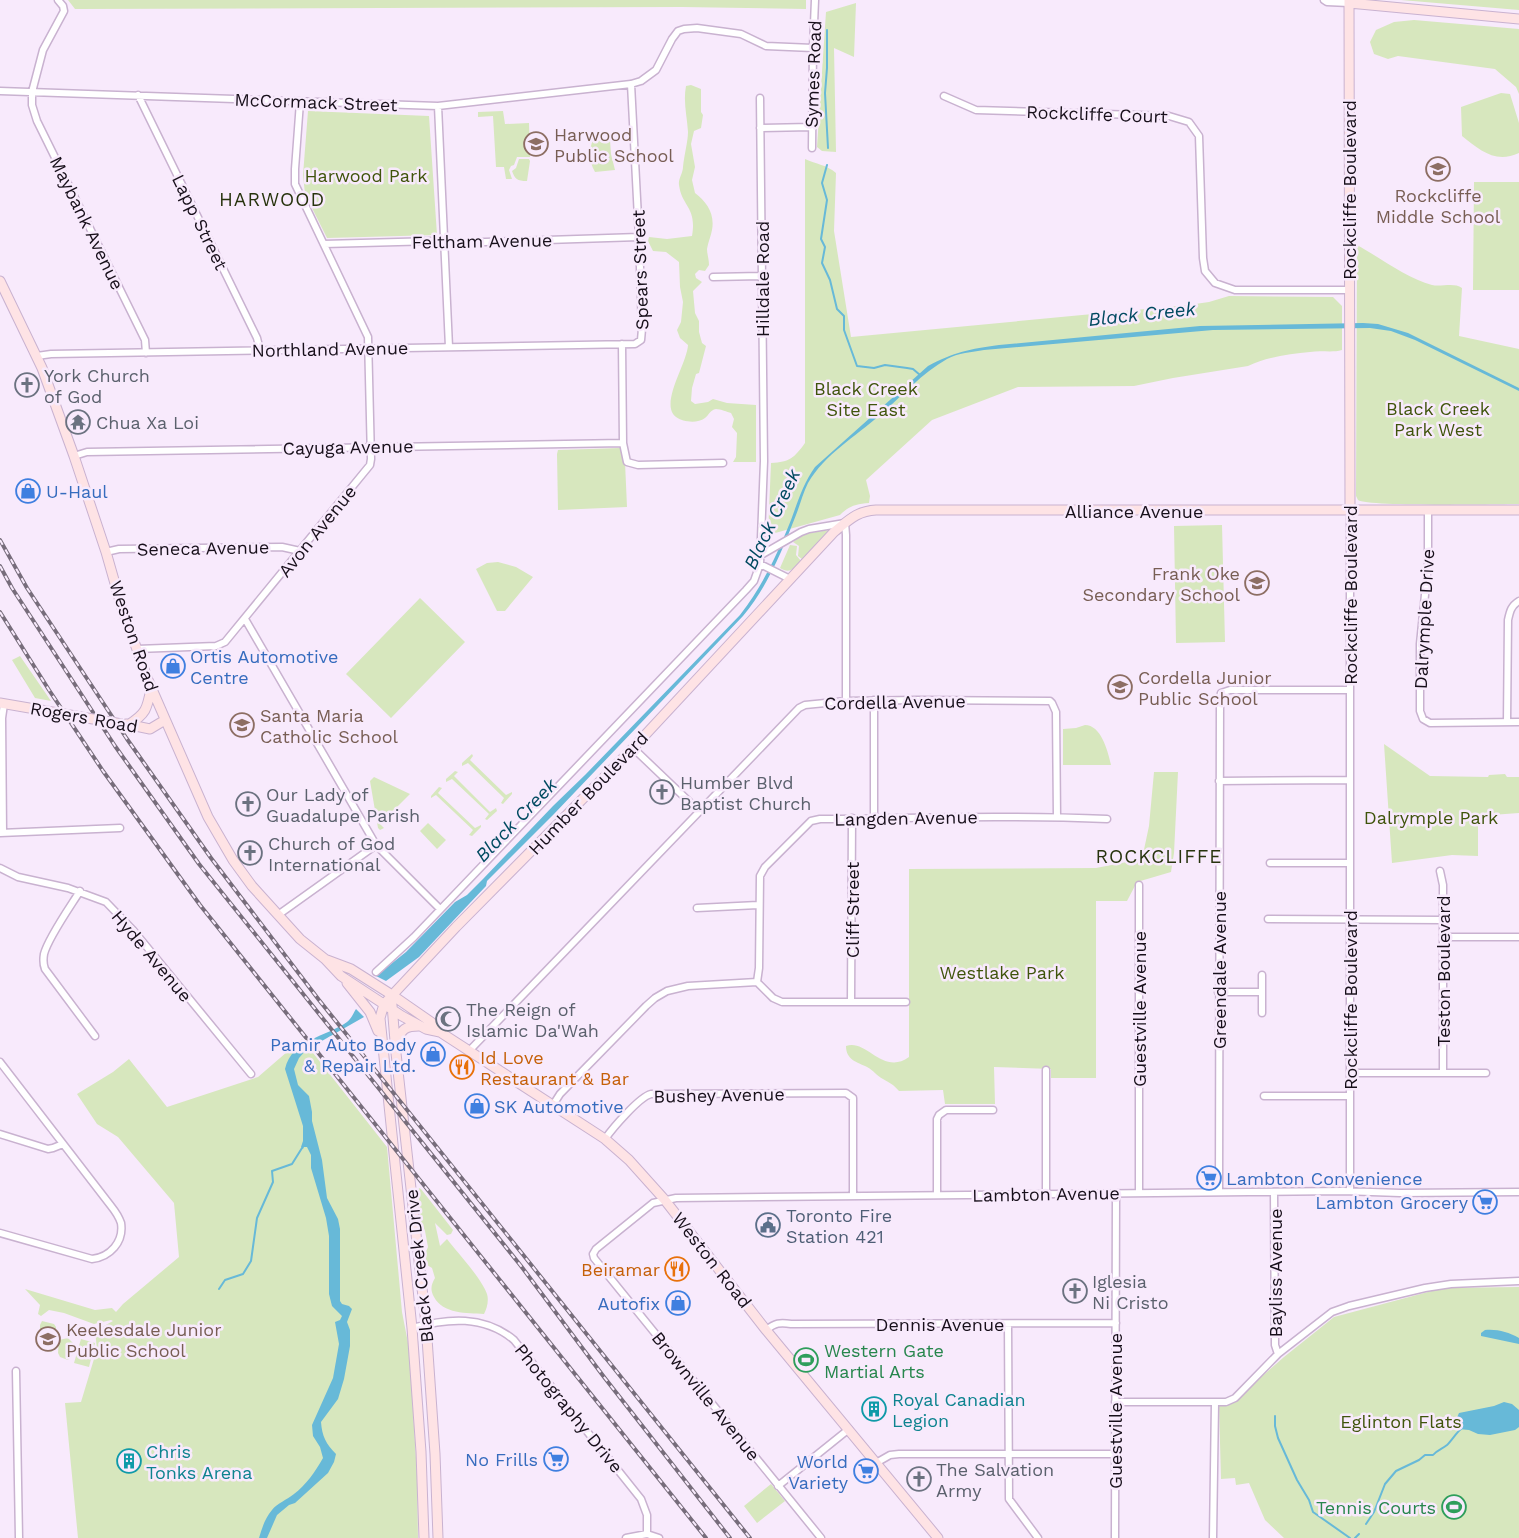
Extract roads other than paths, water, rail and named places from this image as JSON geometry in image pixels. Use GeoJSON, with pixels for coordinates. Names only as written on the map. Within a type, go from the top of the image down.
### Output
{"type":"FeatureCollection","features":[{"type":"Feature","properties":{"kind":"main road"},"geometry":{"type":"LineString","coordinates":[[1349,2],[1519,19]]}},
{"type":"Feature","properties":{"kind":"main road","name":"Rockcliffe Boulevard"},"geometry":{"type":"LineString","coordinates":[[1349,2],[1350,510]]}},
{"type":"Feature","properties":{"kind":"main road","name":"Weston Road"},"geometry":{"type":"LineString","coordinates":[[0,281],[37,356],[74,456],[106,552],[122,608],[152,689],[208,817],[233,860],[252,886],[300,939],[341,976],[390,1003],[426,1028],[440,1032]]}},
{"type":"Feature","properties":{"kind":"main road","name":"Alliance Avenue"},"geometry":{"type":"LineString","coordinates":[[845,524],[856,514],[865,510],[1519,510]]}},
{"type":"Feature","properties":{"kind":"main road","name":"Humber Boulevard"},"geometry":{"type":"LineString","coordinates":[[390,1003],[633,748],[834,532],[845,524]]}},
{"type":"Feature","properties":{"kind":"main road"},"geometry":{"type":"LineString","coordinates":[[125,724],[141,717],[152,689]]}},
{"type":"Feature","properties":{"kind":"main road","name":"Rogers Road"},"geometry":{"type":"LineString","coordinates":[[2,704],[150,729],[166,720]]}},
{"type":"Feature","properties":{"kind":"main road","name":"Weston Road"},"geometry":{"type":"LineString","coordinates":[[325,960],[351,969],[390,1003],[404,1006],[431,1022],[440,1032],[606,1139],[629,1160],[664,1199],[766,1330],[938,1538]]}},
{"type":"Feature","properties":{"kind":"main road"},"geometry":{"type":"LineString","coordinates":[[341,976],[370,1012],[384,1053]]}},
{"type":"Feature","properties":{"kind":"main road","name":"Black Creek Drive"},"geometry":{"type":"LineString","coordinates":[[390,1003],[380,1018],[412,1328],[421,1452],[424,1538]]}},
{"type":"Feature","properties":{"kind":"main road","name":"Black Creek Drive"},"geometry":{"type":"LineString","coordinates":[[390,1003],[426,1324],[435,1454],[438,1538]]}},
{"type":"Feature","properties":{"kind":"main road"},"geometry":{"type":"LineString","coordinates":[[396,1053],[401,1031],[406,1027],[413,1026],[426,1028]]}},
{"type":"Feature","properties":{"kind":"street"},"geometry":{"type":"LineString","coordinates":[[32,92],[43,50],[64,11],[63,6],[58,0]]}},
{"type":"Feature","properties":{"kind":"street","name":"Symes Road"},"geometry":{"type":"LineString","coordinates":[[812,148],[815,0]]}},
{"type":"Feature","properties":{"kind":"street"},"geometry":{"type":"LineString","coordinates":[[1324,0],[1327,2],[1349,2]]}},
{"type":"Feature","properties":{"kind":"street"},"geometry":{"type":"LineString","coordinates":[[631,84],[641,81],[656,70],[672,39],[684,28],[741,34],[766,46],[813,48]]}},
{"type":"Feature","properties":{"kind":"street","name":"McCormack Street"},"geometry":{"type":"LineString","coordinates":[[0,91],[438,106],[631,84]]}},
{"type":"Feature","properties":{"kind":"street","name":"Spears Street"},"geometry":{"type":"LineString","coordinates":[[631,84],[639,237],[641,340],[635,344],[622,344],[623,443],[627,462],[634,465],[723,463]]}},
{"type":"Feature","properties":{"kind":"street","name":"Maybank Avenue"},"geometry":{"type":"LineString","coordinates":[[32,92],[32,105],[37,121],[145,340],[146,353]]}},
{"type":"Feature","properties":{"kind":"street","name":"Lapp Street"},"geometry":{"type":"LineString","coordinates":[[138,95],[257,338],[260,350]]}},
{"type":"Feature","properties":{"kind":"street","name":"Rockcliffe Court"},"geometry":{"type":"LineString","coordinates":[[944,96],[976,110],[1169,116],[1189,122],[1198,136],[1203,258],[1208,277],[1215,283],[1235,290],[1350,290]]}},
{"type":"Feature","properties":{"kind":"street","name":"Hilldale Road"},"geometry":{"type":"LineString","coordinates":[[760,98],[764,461]]}},
{"type":"Feature","properties":{"kind":"street","name":"Avon Avenue"},"geometry":{"type":"LineString","coordinates":[[137,649],[216,646],[225,642],[370,465],[368,337],[295,184],[300,102]]}},
{"type":"Feature","properties":{"kind":"street"},"geometry":{"type":"LineString","coordinates":[[438,106],[449,347]]}},
{"type":"Feature","properties":{"kind":"street"},"geometry":{"type":"LineString","coordinates":[[760,128],[811,127]]}},
{"type":"Feature","properties":{"kind":"street","name":"Feltham Avenue"},"geometry":{"type":"LineString","coordinates":[[324,244],[435,241],[452,244],[639,237]]}},
{"type":"Feature","properties":{"kind":"street"},"geometry":{"type":"LineString","coordinates":[[713,277],[761,276]]}},
{"type":"Feature","properties":{"kind":"street","name":"Northland Avenue"},"geometry":{"type":"LineString","coordinates":[[37,356],[50,354],[622,344]]}},
{"type":"Feature","properties":{"kind":"street","name":"Cayuga Avenue"},"geometry":{"type":"LineString","coordinates":[[74,456],[87,452],[623,443]]}},
{"type":"Feature","properties":{"kind":"street","name":"Humber Boulevard"},"geometry":{"type":"LineString","coordinates":[[376,972],[414,937],[754,581],[763,565],[761,555],[764,461]]}},
{"type":"Feature","properties":{"kind":"street","name":"Rockcliffe Boulevard"},"geometry":{"type":"LineString","coordinates":[[1350,510],[1350,1191]]}},
{"type":"Feature","properties":{"kind":"street","name":"Dalrymple Drive"},"geometry":{"type":"LineString","coordinates":[[1428,510],[1428,565],[1420,644],[1420,711],[1423,719],[1430,723],[1519,722]]}},
{"type":"Feature","properties":{"kind":"street"},"geometry":{"type":"LineString","coordinates":[[845,524],[846,701]]}},
{"type":"Feature","properties":{"kind":"street","name":"Alliance Avenue"},"geometry":{"type":"LineString","coordinates":[[761,555],[809,529],[845,524]]}},
{"type":"Feature","properties":{"kind":"street","name":"Seneca Avenue"},"geometry":{"type":"LineString","coordinates":[[106,552],[119,549],[265,547],[282,547],[300,551]]}},
{"type":"Feature","properties":{"kind":"street"},"geometry":{"type":"LineString","coordinates":[[763,565],[790,580]]}},
{"type":"Feature","properties":{"kind":"street"},"geometry":{"type":"LineString","coordinates":[[1507,722],[1508,620],[1510,609],[1519,601]]}},
{"type":"Feature","properties":{"kind":"street"},"geometry":{"type":"LineString","coordinates":[[245,619],[376,845],[440,909]]}},
{"type":"Feature","properties":{"kind":"street","name":"Greendale Avenue"},"geometry":{"type":"LineString","coordinates":[[1219,1192],[1218,992],[1221,693],[1226,691],[1350,690]]}},
{"type":"Feature","properties":{"kind":"street"},"geometry":{"type":"LineString","coordinates":[[874,700],[874,818]]}},
{"type":"Feature","properties":{"kind":"street","name":"Cordella Avenue"},"geometry":{"type":"LineString","coordinates":[[469,1051],[799,708],[805,705],[874,700],[1050,702],[1056,712],[1056,817]]}},
{"type":"Feature","properties":{"kind":"street"},"geometry":{"type":"LineString","coordinates":[[2,704],[1,833],[120,828]]}},
{"type":"Feature","properties":{"kind":"street"},"geometry":{"type":"LineString","coordinates":[[633,748],[699,811]]}},
{"type":"Feature","properties":{"kind":"street"},"geometry":{"type":"LineString","coordinates":[[1219,781],[1350,780]]}},
{"type":"Feature","properties":{"kind":"street","name":"Langden Avenue"},"geometry":{"type":"LineString","coordinates":[[757,982],[759,968],[758,905],[760,876],[765,866],[811,821],[820,818],[1056,817],[1107,819]]}},
{"type":"Feature","properties":{"kind":"street","name":"Cliff Street"},"geometry":{"type":"LineString","coordinates":[[851,1002],[852,818]]}},
{"type":"Feature","properties":{"kind":"street"},"geometry":{"type":"LineString","coordinates":[[278,915],[376,845]]}},
{"type":"Feature","properties":{"kind":"street"},"geometry":{"type":"LineString","coordinates":[[1270,863],[1350,863]]}},
{"type":"Feature","properties":{"kind":"street","name":"Hyde Avenue"},"geometry":{"type":"LineString","coordinates":[[0,868],[18,878],[80,891],[106,902],[133,930],[251,1074]]}},
{"type":"Feature","properties":{"kind":"street","name":"Teston Boulevard"},"geometry":{"type":"LineString","coordinates":[[1440,871],[1443,885],[1443,1072]]}},
{"type":"Feature","properties":{"kind":"street","name":"Guestville Avenue"},"geometry":{"type":"LineString","coordinates":[[1138,885],[1139,1193]]}},
{"type":"Feature","properties":{"kind":"street"},"geometry":{"type":"LineString","coordinates":[[80,891],[44,951],[43,961],[45,970],[95,1036]]}},
{"type":"Feature","properties":{"kind":"street"},"geometry":{"type":"LineString","coordinates":[[698,908],[758,905]]}},
{"type":"Feature","properties":{"kind":"street"},"geometry":{"type":"LineString","coordinates":[[1268,919],[1443,920]]}},
{"type":"Feature","properties":{"kind":"street"},"geometry":{"type":"LineString","coordinates":[[1443,936],[1519,937]]}},
{"type":"Feature","properties":{"kind":"street"},"geometry":{"type":"LineString","coordinates":[[1262,975],[1262,1013]]}},
{"type":"Feature","properties":{"kind":"street"},"geometry":{"type":"LineString","coordinates":[[553,1105],[560,1094],[655,998],[668,991],[688,986],[757,982],[764,991],[782,1002],[906,1002]]}},
{"type":"Feature","properties":{"kind":"street"},"geometry":{"type":"LineString","coordinates":[[1218,992],[1262,992]]}},
{"type":"Feature","properties":{"kind":"street"},"geometry":{"type":"LineString","coordinates":[[0,1062],[111,1206],[121,1224],[120,1235],[114,1249],[102,1257],[88,1258],[0,1232]]}},
{"type":"Feature","properties":{"kind":"street"},"geometry":{"type":"LineString","coordinates":[[1046,1070],[1046,1194]]}},
{"type":"Feature","properties":{"kind":"street"},"geometry":{"type":"LineString","coordinates":[[1351,1073],[1486,1073]]}},
{"type":"Feature","properties":{"kind":"street","name":"Bushey Avenue"},"geometry":{"type":"LineString","coordinates":[[606,1139],[613,1128],[644,1097],[651,1094],[846,1093],[852,1096],[853,1195]]}},
{"type":"Feature","properties":{"kind":"street"},"geometry":{"type":"LineString","coordinates":[[1264,1096],[1350,1096]]}},
{"type":"Feature","properties":{"kind":"street"},"geometry":{"type":"LineString","coordinates":[[937,1195],[937,1119],[939,1115],[946,1110],[993,1110]]}},
{"type":"Feature","properties":{"kind":"street"},"geometry":{"type":"LineString","coordinates":[[0,1134],[48,1148],[63,1144]]}},
{"type":"Feature","properties":{"kind":"street","name":"Lambton Avenue"},"geometry":{"type":"LineString","coordinates":[[593,1254],[596,1249],[653,1203],[664,1199],[676,1198],[1350,1191],[1519,1192]]}},
{"type":"Feature","properties":{"kind":"street","name":"Bayliss Avenue"},"geometry":{"type":"LineString","coordinates":[[1274,1192],[1275,1345],[1278,1354]]}},
{"type":"Feature","properties":{"kind":"street","name":"Guestville Avenue"},"geometry":{"type":"LineString","coordinates":[[1115,1538],[1116,1193]]}},
{"type":"Feature","properties":{"kind":"street","name":"Brownville Avenue"},"geometry":{"type":"LineString","coordinates":[[593,1254],[594,1258],[821,1538]]}},
{"type":"Feature","properties":{"kind":"street"},"geometry":{"type":"LineString","coordinates":[[1115,1402],[1226,1402],[1236,1398],[1278,1354],[1332,1312],[1349,1306],[1425,1288],[1450,1284],[1519,1281]]}},
{"type":"Feature","properties":{"kind":"street","name":"Photography Drive"},"geometry":{"type":"LineString","coordinates":[[412,1328],[426,1324],[474,1321],[493,1326],[514,1340],[642,1499],[647,1515],[647,1534]]}},
{"type":"Feature","properties":{"kind":"street","name":"Dennis Avenue"},"geometry":{"type":"LineString","coordinates":[[766,1330],[774,1324],[782,1322],[791,1324],[1116,1323]]}},
{"type":"Feature","properties":{"kind":"street"},"geometry":{"type":"LineString","coordinates":[[1008,1324],[1008,1499],[1038,1538]]}},
{"type":"Feature","properties":{"kind":"street"},"geometry":{"type":"LineString","coordinates":[[16,1371],[19,1538]]}},
{"type":"Feature","properties":{"kind":"street"},"geometry":{"type":"LineString","coordinates":[[1213,1538],[1215,1403]]}},
{"type":"Feature","properties":{"kind":"street"},"geometry":{"type":"LineString","coordinates":[[778,1486],[849,1429]]}},
{"type":"Feature","properties":{"kind":"street"},"geometry":{"type":"LineString","coordinates":[[876,1462],[890,1454],[1116,1454]]}},
{"type":"Feature","properties":{"kind":"street"},"geometry":{"type":"LineString","coordinates":[[626,1538],[647,1534],[659,1538]]}},
{"type":"Feature","properties":{"kind":"water"},"geometry":{"type":"Polygon","coordinates":[[[1378,324],[1408,333],[1519,388],[1519,391],[1415,340],[1391,331],[1370,328],[1213,330],[984,350],[956,355],[947,359],[921,378],[880,415],[841,446],[815,473],[806,487],[774,568],[760,593],[743,616],[554,814],[487,881],[486,886],[419,957],[386,981],[376,976],[406,952],[455,902],[467,895],[740,615],[756,592],[775,558],[804,486],[815,467],[928,366],[962,352],[999,345],[1200,326],[1378,324]]]}},
{"type":"Feature","properties":{"kind":"water"},"geometry":{"type":"Polygon","coordinates":[[[356,1009],[364,1017],[306,1050],[299,1058],[294,1069],[298,1085],[309,1096],[312,1121],[322,1160],[327,1198],[338,1219],[340,1229],[340,1301],[352,1309],[347,1322],[350,1330],[350,1346],[344,1379],[338,1399],[321,1422],[325,1440],[336,1454],[328,1473],[295,1503],[289,1505],[277,1515],[267,1538],[259,1538],[272,1510],[302,1487],[323,1458],[320,1447],[313,1436],[312,1425],[333,1378],[339,1344],[335,1322],[340,1320],[342,1316],[332,1306],[329,1294],[329,1236],[326,1218],[311,1168],[311,1155],[307,1147],[303,1149],[301,1147],[303,1126],[285,1069],[289,1059],[302,1045],[347,1022],[356,1009]]]}},
{"type":"Feature","properties":{"kind":"water"},"geometry":{"type":"Polygon","coordinates":[[[1485,1330],[1511,1334],[1519,1338],[1519,1344],[1481,1336],[1481,1333],[1485,1330]]]}},
{"type":"Feature","properties":{"kind":"water"},"geometry":{"type":"Polygon","coordinates":[[[1504,1402],[1512,1404],[1519,1410],[1519,1427],[1515,1430],[1490,1435],[1458,1429],[1455,1422],[1459,1413],[1494,1406],[1504,1402]]]}},
{"type":"Feature","properties":{"kind":"waterway"},"geometry":{"type":"LineString","coordinates":[[827,30],[825,93],[828,148]]}},
{"type":"Feature","properties":{"kind":"waterway"},"geometry":{"type":"LineString","coordinates":[[827,165],[822,183],[827,200],[821,239],[825,247],[822,263],[830,280],[837,309],[844,316],[844,330],[857,366],[874,368],[885,365],[907,368],[913,369],[920,375]]}},
{"type":"Feature","properties":{"kind":"waterway"},"geometry":{"type":"LineString","coordinates":[[219,1289],[225,1280],[243,1274],[251,1261],[257,1218],[273,1182],[272,1171],[292,1164],[302,1148]]}},
{"type":"Feature","properties":{"kind":"waterway"},"geometry":{"type":"LineString","coordinates":[[1275,1416],[1278,1438],[1297,1480],[1309,1500],[1313,1512],[1350,1538]]}},
{"type":"Feature","properties":{"kind":"waterway"},"geometry":{"type":"LineString","coordinates":[[1366,1524],[1374,1512],[1385,1484],[1396,1471],[1425,1455],[1433,1455],[1447,1445],[1461,1429]]}},
{"type":"Feature","properties":{"kind":"waterway"},"geometry":{"type":"LineString","coordinates":[[1355,1538],[1359,1534]]}},
{"type":"Feature","properties":{"kind":"railway"},"geometry":{"type":"LineString","coordinates":[[0,540],[27,588],[127,739],[211,858],[319,1000],[750,1538]]}},
{"type":"Feature","properties":{"kind":"railway"},"geometry":{"type":"LineString","coordinates":[[0,566],[12,588],[115,746],[199,864],[521,1266],[604,1377],[730,1538]]}},
{"type":"Feature","properties":{"kind":"railway"},"geometry":{"type":"LineString","coordinates":[[0,612],[103,771],[200,905],[706,1538]]}},
{"type":"Feature","properties":{"kind":"place","name":"Harwood Public School"},"geometry":{"type":"Point","coordinates":[536,144]}},
{"type":"Feature","properties":{"kind":"place","name":"Rockcliffe Middle School"},"geometry":{"type":"Point","coordinates":[1438,169]}},
{"type":"Feature","properties":{"kind":"place","name":"York Church of God"},"geometry":{"type":"Point","coordinates":[27,385]}},
{"type":"Feature","properties":{"kind":"place","name":"Chua Xa Loi"},"geometry":{"type":"Point","coordinates":[78,422]}},
{"type":"Feature","properties":{"kind":"place","name":"U-Haul"},"geometry":{"type":"Point","coordinates":[28,491]}},
{"type":"Feature","properties":{"kind":"place","name":"Frank Oke Secondary School"},"geometry":{"type":"Point","coordinates":[1257,583]}},
{"type":"Feature","properties":{"kind":"place","name":"Ortis Automotive Centre"},"geometry":{"type":"Point","coordinates":[173,666]}},
{"type":"Feature","properties":{"kind":"place","name":"Cordella Junior Public School"},"geometry":{"type":"Point","coordinates":[1120,687]}},
{"type":"Feature","properties":{"kind":"place","name":"Santa Maria Catholic School"},"geometry":{"type":"Point","coordinates":[242,725]}},
{"type":"Feature","properties":{"kind":"place","name":"Humber Blvd Baptist Church"},"geometry":{"type":"Point","coordinates":[662,792]}},
{"type":"Feature","properties":{"kind":"place","name":"Our Lady of Guadalupe Parish"},"geometry":{"type":"Point","coordinates":[248,804]}},
{"type":"Feature","properties":{"kind":"place","name":"Church of God International"},"geometry":{"type":"Point","coordinates":[250,853]}},
{"type":"Feature","properties":{"kind":"place","name":"The Reign of Islamic Da'Wah"},"geometry":{"type":"Point","coordinates":[448,1019]}},
{"type":"Feature","properties":{"kind":"place","name":"Pamir Auto Body & Repair Ltd."},"geometry":{"type":"Point","coordinates":[433,1054]}},
{"type":"Feature","properties":{"kind":"place","name":"Id Love Restaurant & Bar"},"geometry":{"type":"Point","coordinates":[462,1067]}},
{"type":"Feature","properties":{"kind":"place","name":"SK Automotive"},"geometry":{"type":"Point","coordinates":[477,1106]}},
{"type":"Feature","properties":{"kind":"place","name":"Lambton Convenience"},"geometry":{"type":"Point","coordinates":[1209,1178]}},
{"type":"Feature","properties":{"kind":"place","name":"Lambton Grocery"},"geometry":{"type":"Point","coordinates":[1485,1202]}},
{"type":"Feature","properties":{"kind":"place","name":"Toronto Fire Station 421"},"geometry":{"type":"Point","coordinates":[768,1225]}},
{"type":"Feature","properties":{"kind":"place","name":"Beiramar"},"geometry":{"type":"Point","coordinates":[677,1269]}},
{"type":"Feature","properties":{"kind":"place","name":"Iglesia Ni Cristo"},"geometry":{"type":"Point","coordinates":[1075,1291]}},
{"type":"Feature","properties":{"kind":"place","name":"Autofix"},"geometry":{"type":"Point","coordinates":[678,1303]}},
{"type":"Feature","properties":{"kind":"place","name":"Keelesdale Junior Public School"},"geometry":{"type":"Point","coordinates":[48,1339]}},
{"type":"Feature","properties":{"kind":"place","name":"Western Gate Martial Arts"},"geometry":{"type":"Point","coordinates":[806,1360]}},
{"type":"Feature","properties":{"kind":"place","name":"Royal Canadian Legion"},"geometry":{"type":"Point","coordinates":[874,1409]}},
{"type":"Feature","properties":{"kind":"place","name":"No Frills"},"geometry":{"type":"Point","coordinates":[556,1459]}},
{"type":"Feature","properties":{"kind":"place","name":"Chris Tonks Arena"},"geometry":{"type":"Point","coordinates":[129,1461]}},
{"type":"Feature","properties":{"kind":"place","name":"World Variety"},"geometry":{"type":"Point","coordinates":[866,1471]}},
{"type":"Feature","properties":{"kind":"place","name":"The Salvation Army"},"geometry":{"type":"Point","coordinates":[919,1479]}},
{"type":"Feature","properties":{"kind":"place","name":"Tennis Courts"},"geometry":{"type":"Point","coordinates":[1454,1507]}},
{"type":"Feature","properties":{"kind":"district","name":"HARWOOD"},"geometry":{"type":"Point","coordinates":[272,199]}},
{"type":"Feature","properties":{"kind":"district","name":"ROCKCLIFFE"},"geometry":{"type":"Point","coordinates":[1159,856]}},
{"type":"Feature","properties":{"kind":"park label","name":"Harwood Park"},"geometry":{"type":"Point","coordinates":[366,175]}},
{"type":"Feature","properties":{"kind":"park label","name":"Black Creek Site East"},"geometry":{"type":"Point","coordinates":[866,398]}},
{"type":"Feature","properties":{"kind":"park label","name":"Black Creek Park West"},"geometry":{"type":"Point","coordinates":[1438,418]}},
{"type":"Feature","properties":{"kind":"park label","name":"Dalrymple Park"},"geometry":{"type":"Point","coordinates":[1431,817]}},
{"type":"Feature","properties":{"kind":"park label","name":"Westlake Park"},"geometry":{"type":"Point","coordinates":[1002,972]}},
{"type":"Feature","properties":{"kind":"park label","name":"Eglinton Flats"},"geometry":{"type":"Point","coordinates":[1401,1421]}},
{"type":"Feature","properties":{"kind":"water label","name":"Black Creek"},"geometry":{"type":"Point","coordinates":[1142,314]}},
{"type":"Feature","properties":{"kind":"water label","name":"Black Creek"},"geometry":{"type":"Point","coordinates":[772,519]}},
{"type":"Feature","properties":{"kind":"water label","name":"Black Creek"},"geometry":{"type":"Point","coordinates":[516,820]}}]}
